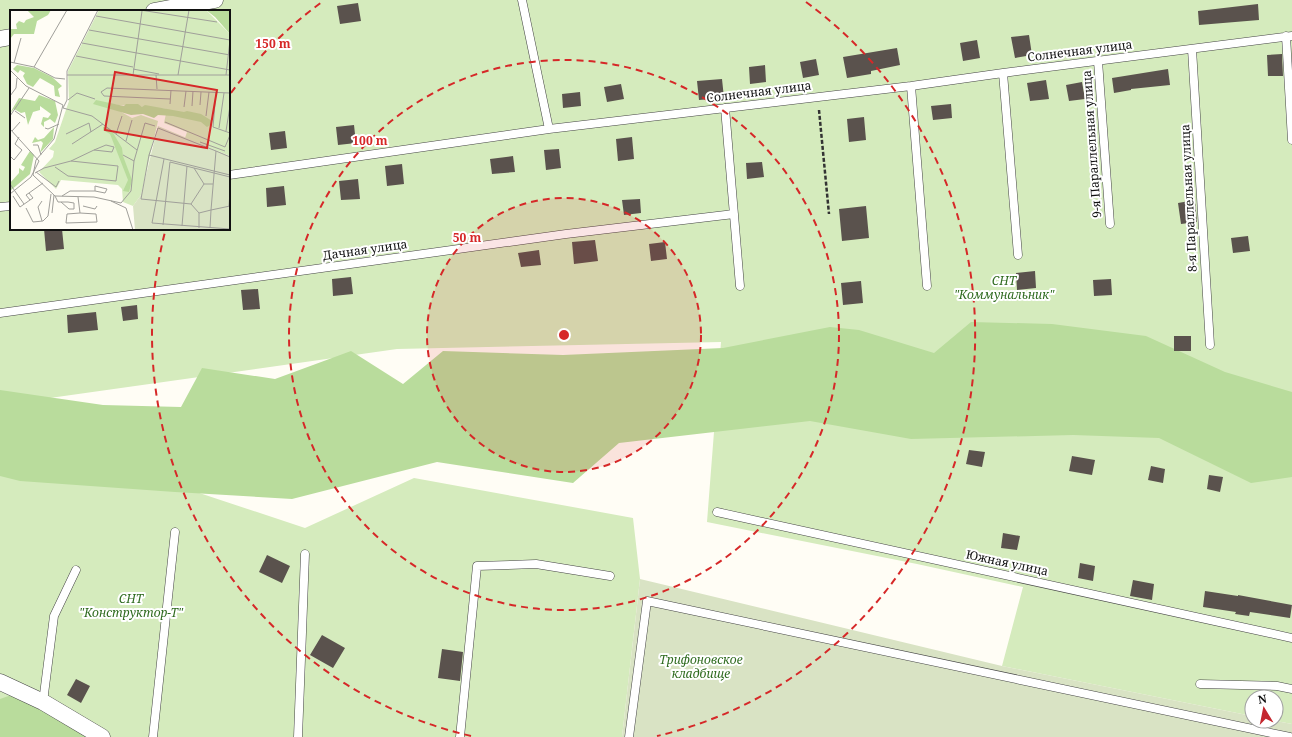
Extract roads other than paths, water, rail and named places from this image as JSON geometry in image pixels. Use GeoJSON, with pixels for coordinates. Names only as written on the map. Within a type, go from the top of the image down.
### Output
{"type":"FeatureCollection","features":[{"type":"Feature","properties":{"kind":"street"},"geometry":{"type":"LineString","coordinates":[[160,10],[215,0]]}},
{"type":"Feature","properties":{"kind":"street"},"geometry":{"type":"LineString","coordinates":[[0,39],[10,37]]}},
{"type":"Feature","properties":{"kind":"street"},"geometry":{"type":"LineString","coordinates":[[0,682],[43,702],[102,737]]}},
{"type":"Feature","properties":{"kind":"lane"},"geometry":{"type":"LineString","coordinates":[[522,0],[549,129]]}},
{"type":"Feature","properties":{"kind":"lane"},"geometry":{"type":"LineString","coordinates":[[1289,36],[1292,140]]}},
{"type":"Feature","properties":{"kind":"lane","name":"Солнечная улица"},"geometry":{"type":"LineString","coordinates":[[230,175],[549,129],[911,86],[1289,36]]}},
{"type":"Feature","properties":{"kind":"lane","name":"8-я Параллельная улица"},"geometry":{"type":"LineString","coordinates":[[1192,49],[1210,345]]}},
{"type":"Feature","properties":{"kind":"lane","name":"9-я Параллельная улица"},"geometry":{"type":"LineString","coordinates":[[1098,61],[1110,224]]}},
{"type":"Feature","properties":{"kind":"lane"},"geometry":{"type":"LineString","coordinates":[[1003,73],[1018,255]]}},
{"type":"Feature","properties":{"kind":"lane"},"geometry":{"type":"LineString","coordinates":[[911,86],[927,286]]}},
{"type":"Feature","properties":{"kind":"lane"},"geometry":{"type":"LineString","coordinates":[[725,108],[740,286]]}},
{"type":"Feature","properties":{"kind":"lane"},"geometry":{"type":"LineString","coordinates":[[0,208],[10,206]]}},
{"type":"Feature","properties":{"kind":"lane","name":"Дачная улица"},"geometry":{"type":"LineString","coordinates":[[0,313],[566,234],[734,214]]}},
{"type":"Feature","properties":{"kind":"lane","name":"Южная улица"},"geometry":{"type":"LineString","coordinates":[[717,512],[1292,638]]}},
{"type":"Feature","properties":{"kind":"lane"},"geometry":{"type":"LineString","coordinates":[[153,737],[175,532]]}},
{"type":"Feature","properties":{"kind":"lane"},"geometry":{"type":"LineString","coordinates":[[298,737],[305,554]]}},
{"type":"Feature","properties":{"kind":"lane"},"geometry":{"type":"LineString","coordinates":[[460,737],[477,566],[536,564],[610,576]]}},
{"type":"Feature","properties":{"kind":"lane"},"geometry":{"type":"LineString","coordinates":[[43,702],[54,616],[76,570]]}},
{"type":"Feature","properties":{"kind":"lane"},"geometry":{"type":"LineString","coordinates":[[629,737],[647,601],[1290,737]]}},
{"type":"Feature","properties":{"kind":"lane"},"geometry":{"type":"LineString","coordinates":[[1200,684],[1277,686],[1292,689]]}},
{"type":"Feature","properties":{"kind":"park label","name":"СНТ \"Коммунальник\""},"geometry":{"type":"Point","coordinates":[1004,288]}},
{"type":"Feature","properties":{"kind":"park label","name":"СНТ \"Конструктор-Т\""},"geometry":{"type":"Point","coordinates":[131,606]}},
{"type":"Feature","properties":{"kind":"park label","name":"Трифоновское кладбище"},"geometry":{"type":"Point","coordinates":[701,667]}}]}
